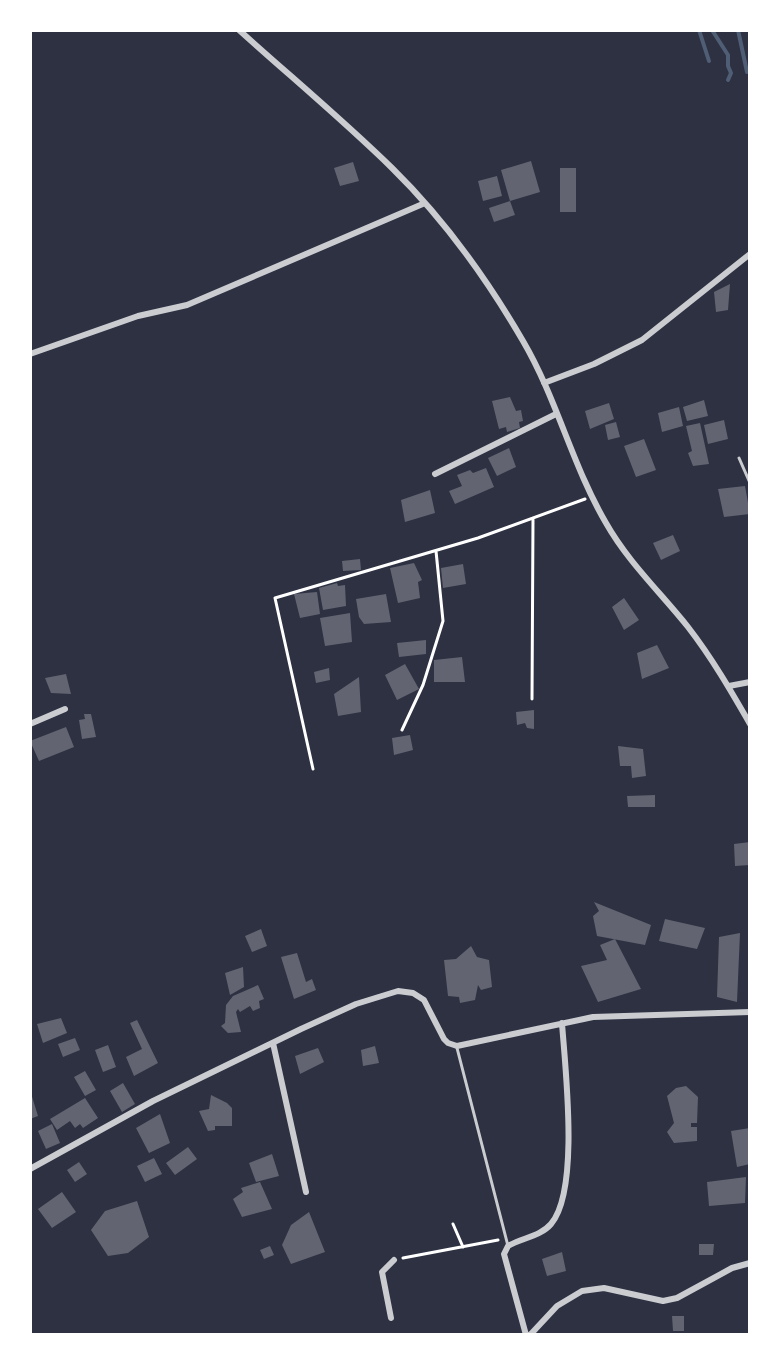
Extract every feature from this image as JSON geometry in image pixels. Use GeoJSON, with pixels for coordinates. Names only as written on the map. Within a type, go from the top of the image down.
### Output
{"type":"FeatureCollection","features":[{"type":"Feature","properties":{"kind":"street"},"geometry":{"type":"LineString","coordinates":[[239,30],[392,168],[425,203],[493,291],[544,383],[607,525],[639,570],[689,628],[729,686],[750,724]]}},
{"type":"Feature","properties":{"kind":"street"},"geometry":{"type":"LineString","coordinates":[[30,354],[138,316],[187,305],[425,203]]}},
{"type":"Feature","properties":{"kind":"street"},"geometry":{"type":"LineString","coordinates":[[544,383],[594,364],[642,340],[750,254]]}},
{"type":"Feature","properties":{"kind":"street"},"geometry":{"type":"LineString","coordinates":[[435,474],[556,414]]}},
{"type":"Feature","properties":{"kind":"street"},"geometry":{"type":"LineString","coordinates":[[729,686],[750,682]]}},
{"type":"Feature","properties":{"kind":"street"},"geometry":{"type":"LineString","coordinates":[[30,724],[65,709]]}},
{"type":"Feature","properties":{"kind":"street"},"geometry":{"type":"LineString","coordinates":[[30,1169],[153,1101],[356,1004],[398,991],[413,993],[424,1000],[444,1039],[457,1046],[606,1016],[750,1012]]}},
{"type":"Feature","properties":{"kind":"street"},"geometry":{"type":"LineString","coordinates":[[562,1023],[568,1094],[568,1145],[559,1213],[544,1231],[507,1242],[504,1254],[528,1335],[557,1306],[582,1291],[604,1288],[663,1301],[677,1298],[732,1268],[750,1263]]}},
{"type":"Feature","properties":{"kind":"street"},"geometry":{"type":"LineString","coordinates":[[273,1043],[306,1192]]}},
{"type":"Feature","properties":{"kind":"street"},"geometry":{"type":"LineString","coordinates":[[391,1318],[382,1272],[394,1260]]}},
{"type":"Feature","properties":{"kind":"lane"},"geometry":{"type":"LineString","coordinates":[[739,458],[750,483]]}},
{"type":"Feature","properties":{"kind":"lane"},"geometry":{"type":"LineString","coordinates":[[457,1046],[507,1242]]}},
{"type":"Feature","properties":{"kind":"path"},"geometry":{"type":"LineString","coordinates":[[313,769],[275,598],[436,551],[592,497]]}},
{"type":"Feature","properties":{"kind":"path"},"geometry":{"type":"LineString","coordinates":[[532,699],[533,518]]}},
{"type":"Feature","properties":{"kind":"path"},"geometry":{"type":"LineString","coordinates":[[402,730],[423,685],[443,621],[436,551]]}},
{"type":"Feature","properties":{"kind":"path"},"geometry":{"type":"LineString","coordinates":[[453,1224],[463,1247]]}},
{"type":"Feature","properties":{"kind":"path"},"geometry":{"type":"LineString","coordinates":[[394,1260],[507,1242]]}},
{"type":"Feature","properties":{"kind":"building"},"geometry":{"type":"Polygon","coordinates":[[[531,161],[540,192],[510,201],[501,170],[531,161]]]}},
{"type":"Feature","properties":{"kind":"building"},"geometry":{"type":"Polygon","coordinates":[[[353,162],[359,181],[340,186],[334,168],[353,162]]]}},
{"type":"Feature","properties":{"kind":"building"},"geometry":{"type":"Polygon","coordinates":[[[560,168],[576,168],[576,212],[560,212],[560,168]]]}},
{"type":"Feature","properties":{"kind":"building"},"geometry":{"type":"Polygon","coordinates":[[[497,176],[502,196],[483,201],[478,181],[497,176]]]}},
{"type":"Feature","properties":{"kind":"building"},"geometry":{"type":"Polygon","coordinates":[[[510,201],[515,215],[494,222],[489,208],[510,201]]]}},
{"type":"Feature","properties":{"kind":"building"},"geometry":{"type":"Polygon","coordinates":[[[730,284],[728,310],[716,312],[714,292],[730,284]]]}},
{"type":"Feature","properties":{"kind":"building"},"geometry":{"type":"Polygon","coordinates":[[[510,397],[516,411],[521,410],[523,421],[519,422],[520,428],[507,432],[506,427],[499,429],[492,401],[510,397]]]}},
{"type":"Feature","properties":{"kind":"building"},"geometry":{"type":"Polygon","coordinates":[[[704,400],[708,416],[687,421],[683,407],[704,400]]]}},
{"type":"Feature","properties":{"kind":"building"},"geometry":{"type":"Polygon","coordinates":[[[609,403],[614,419],[590,429],[585,411],[609,403]]]}},
{"type":"Feature","properties":{"kind":"building"},"geometry":{"type":"Polygon","coordinates":[[[679,407],[683,426],[662,432],[658,413],[679,407]]]}},
{"type":"Feature","properties":{"kind":"building"},"geometry":{"type":"Polygon","coordinates":[[[724,420],[728,439],[708,444],[704,425],[724,420]]]}},
{"type":"Feature","properties":{"kind":"building"},"geometry":{"type":"Polygon","coordinates":[[[616,422],[620,437],[608,440],[605,425],[616,422]]]}},
{"type":"Feature","properties":{"kind":"building"},"geometry":{"type":"Polygon","coordinates":[[[700,423],[709,464],[693,466],[688,453],[692,451],[686,426],[700,423]]]}},
{"type":"Feature","properties":{"kind":"building"},"geometry":{"type":"Polygon","coordinates":[[[644,439],[656,470],[636,477],[624,446],[644,439]]]}},
{"type":"Feature","properties":{"kind":"building"},"geometry":{"type":"Polygon","coordinates":[[[509,448],[516,467],[497,476],[488,458],[509,448]]]}},
{"type":"Feature","properties":{"kind":"building"},"geometry":{"type":"Polygon","coordinates":[[[486,468],[494,487],[455,504],[449,491],[462,486],[457,475],[486,468]]]}},
{"type":"Feature","properties":{"kind":"building"},"geometry":{"type":"Polygon","coordinates":[[[745,486],[750,514],[724,517],[718,489],[745,486]]]}},
{"type":"Feature","properties":{"kind":"building"},"geometry":{"type":"Polygon","coordinates":[[[430,490],[435,513],[405,522],[401,500],[430,490]]]}},
{"type":"Feature","properties":{"kind":"building"},"geometry":{"type":"Polygon","coordinates":[[[673,535],[680,551],[661,560],[653,543],[673,535]]]}},
{"type":"Feature","properties":{"kind":"building"},"geometry":{"type":"Polygon","coordinates":[[[360,559],[361,570],[343,571],[342,561],[360,559]]]}},
{"type":"Feature","properties":{"kind":"building"},"geometry":{"type":"Polygon","coordinates":[[[414,563],[422,580],[418,582],[420,598],[398,603],[390,568],[414,563]]]}},
{"type":"Feature","properties":{"kind":"building"},"geometry":{"type":"Polygon","coordinates":[[[463,564],[466,584],[443,588],[441,568],[463,564]]]}},
{"type":"Feature","properties":{"kind":"building"},"geometry":{"type":"Polygon","coordinates":[[[337,583],[338,586],[345,585],[346,606],[323,610],[319,588],[337,583]]]}},
{"type":"Feature","properties":{"kind":"building"},"geometry":{"type":"Polygon","coordinates":[[[317,592],[320,614],[300,618],[294,594],[317,592]]]}},
{"type":"Feature","properties":{"kind":"building"},"geometry":{"type":"Polygon","coordinates":[[[386,594],[391,622],[364,624],[359,617],[356,599],[386,594]]]}},
{"type":"Feature","properties":{"kind":"building"},"geometry":{"type":"Polygon","coordinates":[[[624,598],[639,620],[624,630],[612,607],[624,598]]]}},
{"type":"Feature","properties":{"kind":"building"},"geometry":{"type":"Polygon","coordinates":[[[350,613],[352,642],[325,646],[320,618],[350,613]]]}},
{"type":"Feature","properties":{"kind":"building"},"geometry":{"type":"Polygon","coordinates":[[[426,640],[426,654],[399,657],[397,643],[426,640]]]}},
{"type":"Feature","properties":{"kind":"building"},"geometry":{"type":"Polygon","coordinates":[[[657,645],[669,668],[642,679],[637,653],[657,645]]]}},
{"type":"Feature","properties":{"kind":"building"},"geometry":{"type":"Polygon","coordinates":[[[462,657],[465,682],[434,682],[434,660],[462,657]]]}},
{"type":"Feature","properties":{"kind":"building"},"geometry":{"type":"Polygon","coordinates":[[[405,664],[419,689],[397,700],[385,675],[405,664]]]}},
{"type":"Feature","properties":{"kind":"building"},"geometry":{"type":"Polygon","coordinates":[[[329,668],[330,680],[316,683],[314,672],[329,668]]]}},
{"type":"Feature","properties":{"kind":"building"},"geometry":{"type":"Polygon","coordinates":[[[66,674],[71,694],[51,693],[45,678],[66,674]]]}},
{"type":"Feature","properties":{"kind":"building"},"geometry":{"type":"Polygon","coordinates":[[[359,677],[361,712],[338,716],[334,694],[359,677]]]}},
{"type":"Feature","properties":{"kind":"building"},"geometry":{"type":"Polygon","coordinates":[[[534,710],[534,729],[527,728],[525,723],[517,725],[516,712],[534,710]]]}},
{"type":"Feature","properties":{"kind":"building"},"geometry":{"type":"Polygon","coordinates":[[[84,714],[91,714],[96,737],[82,739],[79,720],[85,719],[84,714]]]}},
{"type":"Feature","properties":{"kind":"building"},"geometry":{"type":"Polygon","coordinates":[[[66,727],[74,747],[39,761],[30,741],[66,727]]]}},
{"type":"Feature","properties":{"kind":"building"},"geometry":{"type":"Polygon","coordinates":[[[410,735],[413,750],[394,755],[392,738],[410,735]]]}},
{"type":"Feature","properties":{"kind":"building"},"geometry":{"type":"Polygon","coordinates":[[[618,746],[643,749],[646,776],[632,778],[631,766],[620,766],[618,746]]]}},
{"type":"Feature","properties":{"kind":"building"},"geometry":{"type":"Polygon","coordinates":[[[655,795],[655,807],[628,807],[627,796],[655,795]]]}},
{"type":"Feature","properties":{"kind":"building"},"geometry":{"type":"Polygon","coordinates":[[[750,842],[750,865],[735,866],[734,844],[750,842]]]}},
{"type":"Feature","properties":{"kind":"building"},"geometry":{"type":"Polygon","coordinates":[[[594,902],[651,925],[645,945],[597,936],[593,916],[599,911],[594,902]]]}},
{"type":"Feature","properties":{"kind":"building"},"geometry":{"type":"Polygon","coordinates":[[[665,919],[705,928],[697,949],[659,941],[665,919]]]}},
{"type":"Feature","properties":{"kind":"building"},"geometry":{"type":"Polygon","coordinates":[[[261,929],[267,946],[252,952],[245,936],[261,929]]]}},
{"type":"Feature","properties":{"kind":"building"},"geometry":{"type":"Polygon","coordinates":[[[740,933],[737,1002],[717,997],[719,937],[740,933]]]}},
{"type":"Feature","properties":{"kind":"building"},"geometry":{"type":"Polygon","coordinates":[[[615,939],[641,989],[598,1002],[581,966],[607,960],[600,945],[615,939]]]}},
{"type":"Feature","properties":{"kind":"building"},"geometry":{"type":"Polygon","coordinates":[[[471,946],[477,957],[489,960],[492,987],[481,990],[478,985],[475,1000],[460,1003],[459,997],[448,996],[444,960],[456,959],[471,946]]]}},
{"type":"Feature","properties":{"kind":"building"},"geometry":{"type":"Polygon","coordinates":[[[297,953],[306,982],[312,979],[316,990],[294,999],[281,957],[297,953]]]}},
{"type":"Feature","properties":{"kind":"building"},"geometry":{"type":"Polygon","coordinates":[[[243,967],[244,987],[230,995],[225,973],[243,967]]]}},
{"type":"Feature","properties":{"kind":"building"},"geometry":{"type":"Polygon","coordinates":[[[258,985],[264,999],[259,1001],[260,1008],[253,1011],[250,1006],[240,1012],[238,1009],[241,1032],[228,1033],[221,1026],[225,1023],[226,1005],[233,996],[258,985]]]}},
{"type":"Feature","properties":{"kind":"building"},"geometry":{"type":"Polygon","coordinates":[[[61,1018],[67,1033],[43,1043],[37,1024],[61,1018]]]}},
{"type":"Feature","properties":{"kind":"building"},"geometry":{"type":"Polygon","coordinates":[[[137,1020],[158,1063],[134,1076],[126,1057],[142,1049],[130,1023],[137,1020]]]}},
{"type":"Feature","properties":{"kind":"building"},"geometry":{"type":"Polygon","coordinates":[[[75,1038],[80,1050],[63,1057],[58,1044],[75,1038]]]}},
{"type":"Feature","properties":{"kind":"building"},"geometry":{"type":"Polygon","coordinates":[[[108,1045],[116,1067],[103,1072],[95,1050],[108,1045]]]}},
{"type":"Feature","properties":{"kind":"building"},"geometry":{"type":"Polygon","coordinates":[[[375,1046],[379,1063],[363,1066],[361,1050],[375,1046]]]}},
{"type":"Feature","properties":{"kind":"building"},"geometry":{"type":"Polygon","coordinates":[[[318,1048],[324,1062],[300,1074],[295,1056],[318,1048]]]}},
{"type":"Feature","properties":{"kind":"building"},"geometry":{"type":"Polygon","coordinates":[[[85,1071],[96,1090],[85,1096],[74,1077],[85,1071]]]}},
{"type":"Feature","properties":{"kind":"building"},"geometry":{"type":"Polygon","coordinates":[[[123,1083],[135,1104],[122,1112],[110,1091],[123,1083]]]}},
{"type":"Feature","properties":{"kind":"building"},"geometry":{"type":"Polygon","coordinates":[[[686,1086],[698,1097],[697,1123],[691,1123],[691,1127],[697,1127],[697,1141],[674,1143],[667,1132],[674,1123],[667,1096],[676,1088],[686,1086]]]}},
{"type":"Feature","properties":{"kind":"building"},"geometry":{"type":"Polygon","coordinates":[[[30,1090],[38,1116],[30,1119],[30,1090]]]}},
{"type":"Feature","properties":{"kind":"building"},"geometry":{"type":"Polygon","coordinates":[[[211,1095],[232,1108],[232,1126],[215,1126],[215,1130],[208,1131],[199,1111],[209,1109],[211,1095]]]}},
{"type":"Feature","properties":{"kind":"building"},"geometry":{"type":"Polygon","coordinates":[[[85,1098],[98,1118],[83,1128],[80,1124],[75,1128],[70,1121],[57,1130],[50,1119],[85,1098]]]}},
{"type":"Feature","properties":{"kind":"building"},"geometry":{"type":"Polygon","coordinates":[[[160,1114],[170,1143],[149,1153],[136,1128],[160,1114]]]}},
{"type":"Feature","properties":{"kind":"building"},"geometry":{"type":"Polygon","coordinates":[[[52,1124],[60,1143],[46,1149],[38,1131],[52,1124]]]}},
{"type":"Feature","properties":{"kind":"building"},"geometry":{"type":"Polygon","coordinates":[[[750,1128],[750,1164],[737,1167],[731,1131],[750,1128]]]}},
{"type":"Feature","properties":{"kind":"building"},"geometry":{"type":"Polygon","coordinates":[[[188,1147],[197,1159],[175,1175],[166,1163],[188,1147]]]}},
{"type":"Feature","properties":{"kind":"building"},"geometry":{"type":"Polygon","coordinates":[[[272,1154],[279,1176],[256,1182],[249,1163],[272,1154]]]}},
{"type":"Feature","properties":{"kind":"building"},"geometry":{"type":"Polygon","coordinates":[[[154,1158],[162,1174],[145,1182],[137,1166],[154,1158]]]}},
{"type":"Feature","properties":{"kind":"building"},"geometry":{"type":"Polygon","coordinates":[[[79,1162],[87,1174],[75,1182],[67,1170],[79,1162]]]}},
{"type":"Feature","properties":{"kind":"building"},"geometry":{"type":"Polygon","coordinates":[[[746,1177],[745,1203],[709,1206],[707,1182],[746,1177]]]}},
{"type":"Feature","properties":{"kind":"building"},"geometry":{"type":"Polygon","coordinates":[[[260,1182],[272,1209],[242,1217],[233,1199],[243,1192],[241,1188],[260,1182]]]}},
{"type":"Feature","properties":{"kind":"building"},"geometry":{"type":"Polygon","coordinates":[[[62,1192],[76,1212],[52,1228],[38,1209],[62,1192]]]}},
{"type":"Feature","properties":{"kind":"building"},"geometry":{"type":"Polygon","coordinates":[[[137,1201],[149,1237],[128,1253],[108,1256],[91,1230],[105,1211],[137,1201]]]}},
{"type":"Feature","properties":{"kind":"building"},"geometry":{"type":"Polygon","coordinates":[[[309,1212],[325,1252],[291,1264],[282,1245],[291,1225],[309,1212]]]}},
{"type":"Feature","properties":{"kind":"building"},"geometry":{"type":"Polygon","coordinates":[[[699,1244],[714,1244],[713,1255],[699,1255],[699,1244]]]}},
{"type":"Feature","properties":{"kind":"building"},"geometry":{"type":"Polygon","coordinates":[[[270,1246],[274,1255],[264,1259],[260,1250],[270,1246]]]}},
{"type":"Feature","properties":{"kind":"building"},"geometry":{"type":"Polygon","coordinates":[[[562,1252],[566,1271],[547,1276],[542,1259],[562,1252]]]}},
{"type":"Feature","properties":{"kind":"building"},"geometry":{"type":"Polygon","coordinates":[[[672,1316],[684,1316],[684,1331],[673,1331],[672,1316]]]}},
{"type":"Feature","properties":{"kind":"waterway"},"geometry":{"type":"LineString","coordinates":[[699,30],[709,61]]}},
{"type":"Feature","properties":{"kind":"waterway"},"geometry":{"type":"LineString","coordinates":[[712,30],[728,55],[731,73],[728,80]]}},
{"type":"Feature","properties":{"kind":"waterway"},"geometry":{"type":"LineString","coordinates":[[738,30],[747,72]]}}]}
